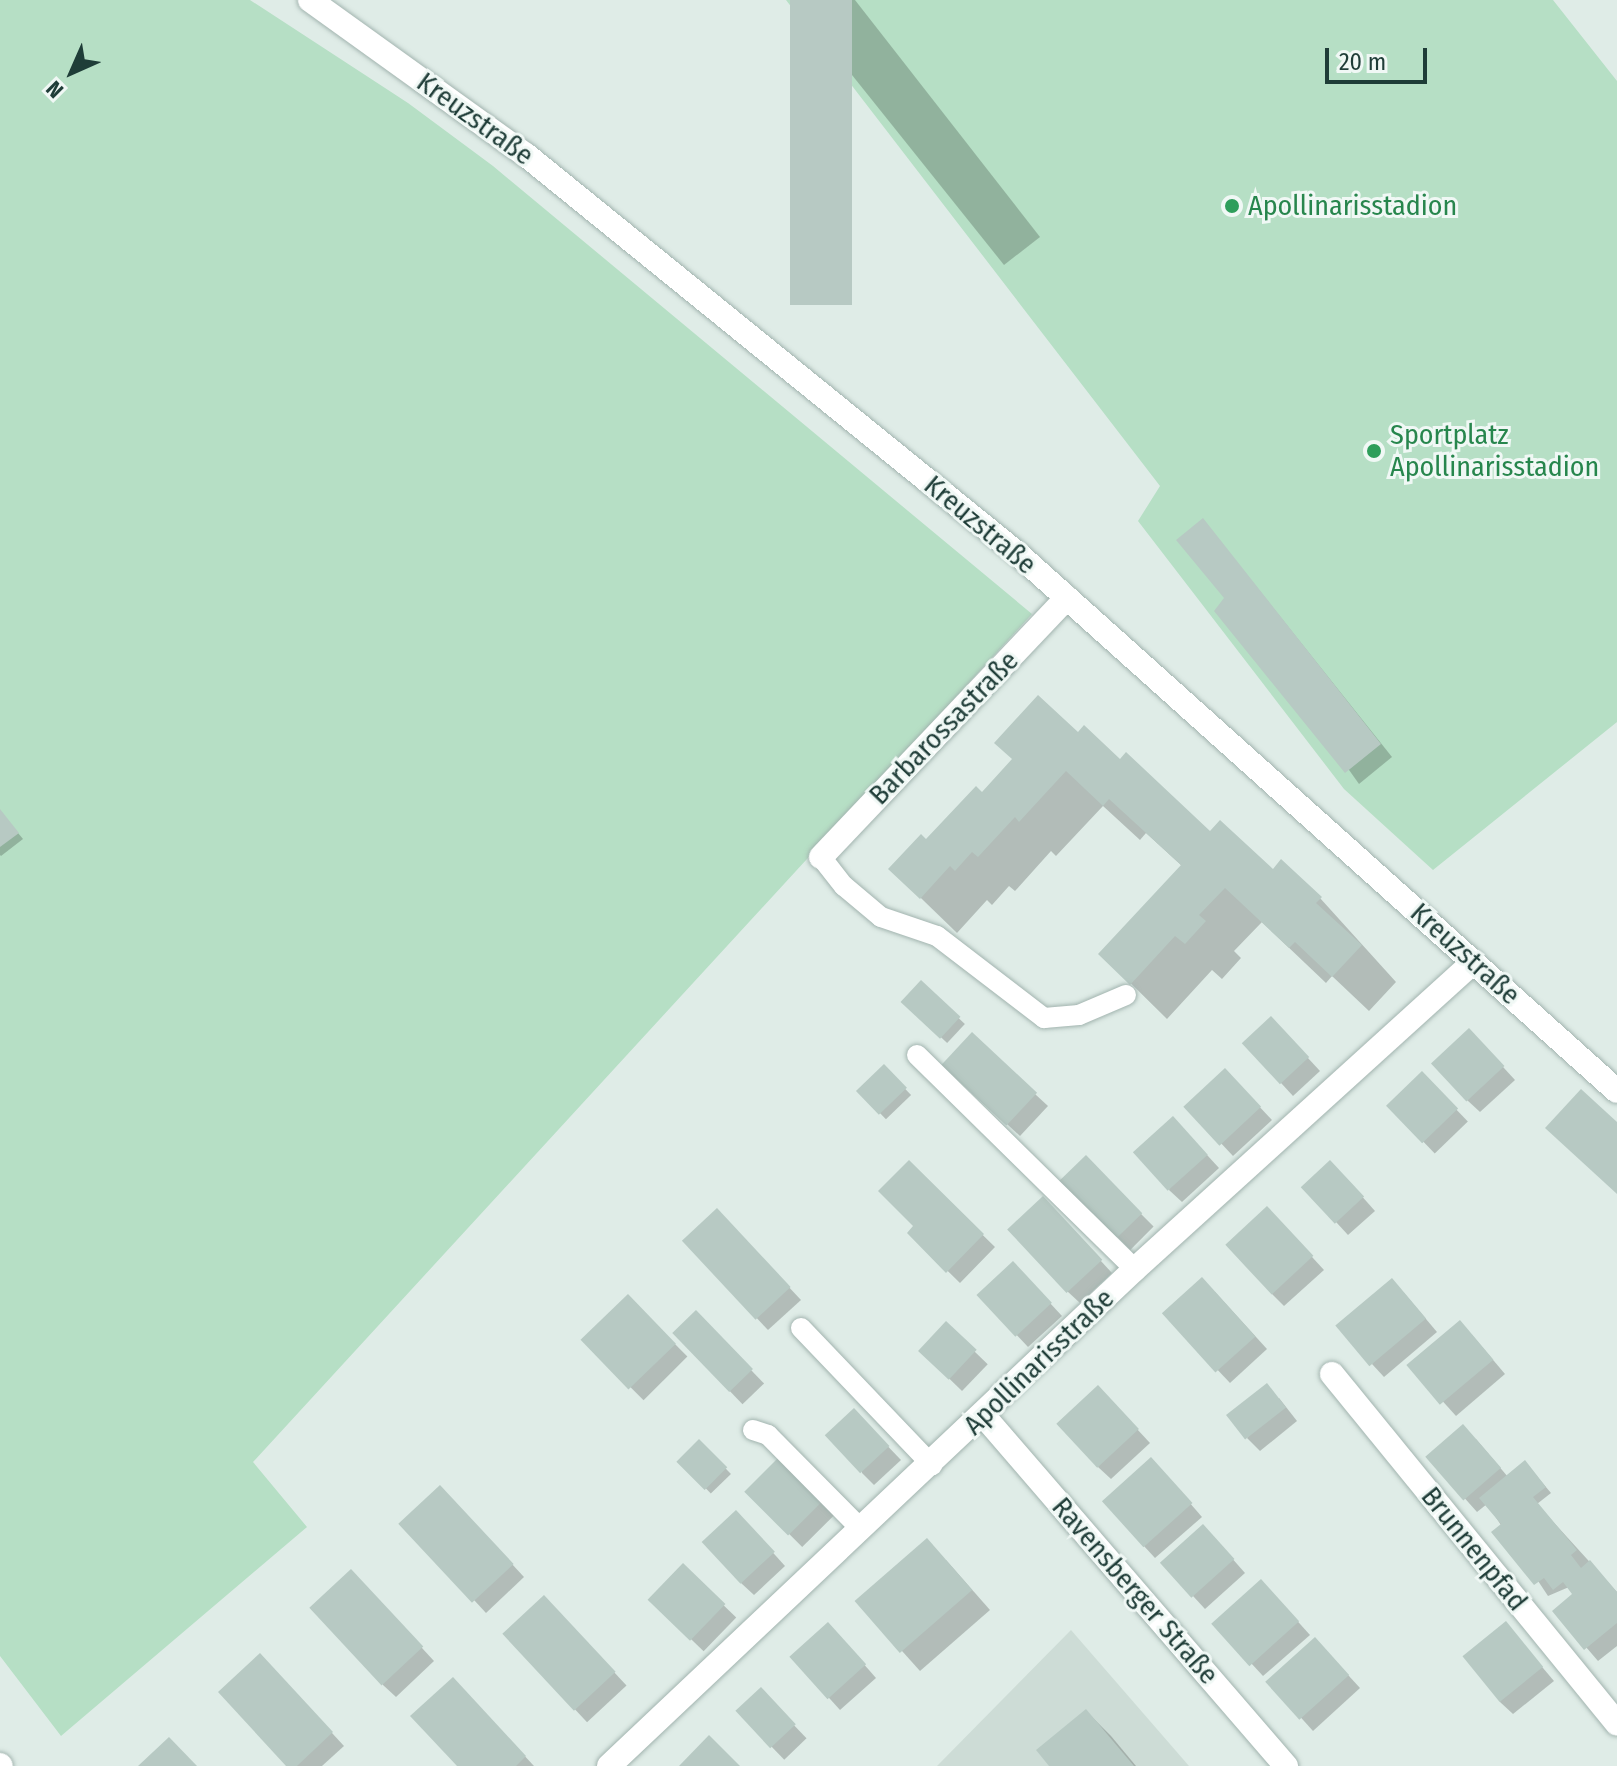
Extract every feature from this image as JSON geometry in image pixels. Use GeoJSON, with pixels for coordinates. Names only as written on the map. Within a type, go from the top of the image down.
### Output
{"type":"FeatureCollection","features":[{"type":"Feature","properties":{"kind":"street","name":"Kreuzstraße"},"geometry":{"type":"LineString","coordinates":[[310,0],[526,155],[1067,598],[1617,1091]]}},
{"type":"Feature","properties":{"kind":"street","name":"Barbarossastraße"},"geometry":{"type":"LineString","coordinates":[[821,857],[1067,598]]}},
{"type":"Feature","properties":{"kind":"street","name":"Apollinarisstraße"},"geometry":{"type":"LineString","coordinates":[[609,1766],[860,1528],[932,1465],[1135,1269],[1474,962]]}},
{"type":"Feature","properties":{"kind":"street","name":"Brunnenpfad"},"geometry":{"type":"LineString","coordinates":[[1332,1374],[1617,1724]]}},
{"type":"Feature","properties":{"kind":"street","name":"Ravensberger Straße"},"geometry":{"type":"LineString","coordinates":[[983,1415],[1286,1766]]}},
{"type":"Feature","properties":{"kind":"lane"},"geometry":{"type":"LineString","coordinates":[[821,857],[844,886],[881,917],[937,936],[1044,1018],[1079,1015],[1126,995]]}},
{"type":"Feature","properties":{"kind":"lane"},"geometry":{"type":"LineString","coordinates":[[917,1055],[1135,1269]]}},
{"type":"Feature","properties":{"kind":"lane"},"geometry":{"type":"LineString","coordinates":[[801,1328],[932,1465]]}},
{"type":"Feature","properties":{"kind":"lane"},"geometry":{"type":"LineString","coordinates":[[753,1430],[768,1435],[860,1528]]}},
{"type":"Feature","properties":{"kind":"shaded area"},"geometry":{"type":"Polygon","coordinates":[[[1071,1630],[1189,1766],[937,1766],[1071,1630]]]}},
{"type":"Feature","properties":{"kind":"green space"},"geometry":{"type":"Polygon","coordinates":[[[0,0],[250,0],[408,103],[493,166],[1032,614],[253,1462],[307,1527],[61,1736],[0,1656],[0,0]]]}},
{"type":"Feature","properties":{"kind":"green space","name":"Sportplatz Apollinarisstadion"},"geometry":{"type":"Polygon","coordinates":[[[786,0],[1553,0],[1617,81],[1617,722],[1433,870],[1344,789],[1138,521],[1160,486],[786,0]]]}},
{"type":"Feature","properties":{"kind":"building"},"geometry":{"type":"Polygon","coordinates":[[[790,0],[852,0],[852,305],[790,305],[790,0]]]}},
{"type":"Feature","properties":{"kind":"building"},"geometry":{"type":"Polygon","coordinates":[[[1203,518],[1381,744],[1345,773],[1214,611],[1224,598],[1176,540],[1203,518]]]}},
{"type":"Feature","properties":{"kind":"building"},"geometry":{"type":"Polygon","coordinates":[[[1038,695],[1078,732],[1084,725],[1120,759],[1126,752],[1210,831],[1220,820],[1273,869],[1281,859],[1322,897],[1316,903],[1362,945],[1332,977],[1295,942],[1289,948],[1225,888],[1199,915],[1206,921],[1185,944],[1175,936],[1130,985],[1098,954],[1181,865],[1109,799],[1103,806],[1066,771],[1019,822],[1015,817],[978,857],[972,852],[955,871],[950,866],[920,899],[888,869],[921,834],[926,839],[976,786],[982,792],[1012,759],[994,743],[1038,695]]]}},
{"type":"Feature","properties":{"kind":"building"},"geometry":{"type":"Polygon","coordinates":[[[0,809],[19,833],[0,847],[0,809]]]}},
{"type":"Feature","properties":{"kind":"building"},"geometry":{"type":"Polygon","coordinates":[[[921,980],[960,1017],[940,1039],[901,1002],[921,980]]]}},
{"type":"Feature","properties":{"kind":"building"},"geometry":{"type":"Polygon","coordinates":[[[1271,1016],[1309,1057],[1280,1084],[1242,1043],[1271,1016]]]}},
{"type":"Feature","properties":{"kind":"building"},"geometry":{"type":"Polygon","coordinates":[[[1469,1028],[1504,1066],[1466,1101],[1431,1063],[1469,1028]]]}},
{"type":"Feature","properties":{"kind":"building"},"geometry":{"type":"Polygon","coordinates":[[[972,1032],[1037,1093],[1006,1126],[941,1065],[972,1032]]]}},
{"type":"Feature","properties":{"kind":"building"},"geometry":{"type":"Polygon","coordinates":[[[884,1064],[907,1088],[879,1115],[856,1091],[884,1064]]]}},
{"type":"Feature","properties":{"kind":"building"},"geometry":{"type":"Polygon","coordinates":[[[1225,1068],[1261,1107],[1219,1146],[1183,1107],[1225,1068]]]}},
{"type":"Feature","properties":{"kind":"building"},"geometry":{"type":"Polygon","coordinates":[[[1422,1071],[1458,1108],[1422,1143],[1386,1106],[1422,1071]]]}},
{"type":"Feature","properties":{"kind":"building"},"geometry":{"type":"Polygon","coordinates":[[[1581,1089],[1617,1122],[1617,1194],[1545,1128],[1581,1089]]]}},
{"type":"Feature","properties":{"kind":"building"},"geometry":{"type":"Polygon","coordinates":[[[1173,1116],[1208,1155],[1168,1191],[1133,1152],[1173,1116]]]}},
{"type":"Feature","properties":{"kind":"building"},"geometry":{"type":"Polygon","coordinates":[[[1086,1155],[1142,1213],[1115,1240],[1059,1181],[1086,1155]]]}},
{"type":"Feature","properties":{"kind":"building"},"geometry":{"type":"Polygon","coordinates":[[[909,1160],[984,1234],[946,1273],[907,1233],[913,1226],[878,1191],[909,1160]]]}},
{"type":"Feature","properties":{"kind":"building"},"geometry":{"type":"Polygon","coordinates":[[[1330,1160],[1364,1197],[1335,1224],[1301,1187],[1330,1160]]]}},
{"type":"Feature","properties":{"kind":"building"},"geometry":{"type":"Polygon","coordinates":[[[1043,1196],[1102,1260],[1066,1293],[1007,1229],[1043,1196]]]}},
{"type":"Feature","properties":{"kind":"building"},"geometry":{"type":"Polygon","coordinates":[[[1267,1206],[1313,1256],[1272,1295],[1225,1245],[1267,1206]]]}},
{"type":"Feature","properties":{"kind":"building"},"geometry":{"type":"Polygon","coordinates":[[[717,1208],[791,1287],[756,1320],[682,1241],[717,1208]]]}},
{"type":"Feature","properties":{"kind":"building"},"geometry":{"type":"Polygon","coordinates":[[[1013,1261],[1052,1303],[1015,1337],[976,1295],[1013,1261]]]}},
{"type":"Feature","properties":{"kind":"building"},"geometry":{"type":"Polygon","coordinates":[[[1202,1277],[1256,1336],[1215,1373],[1162,1313],[1202,1277]]]}},
{"type":"Feature","properties":{"kind":"building"},"geometry":{"type":"Polygon","coordinates":[[[1392,1278],[1426,1319],[1369,1366],[1335,1326],[1392,1278]]]}},
{"type":"Feature","properties":{"kind":"building"},"geometry":{"type":"Polygon","coordinates":[[[628,1294],[676,1344],[628,1389],[581,1340],[628,1294]]]}},
{"type":"Feature","properties":{"kind":"building"},"geometry":{"type":"Polygon","coordinates":[[[696,1310],[753,1369],[729,1392],[672,1333],[696,1310]]]}},
{"type":"Feature","properties":{"kind":"building"},"geometry":{"type":"Polygon","coordinates":[[[1460,1320],[1493,1360],[1440,1405],[1406,1365],[1460,1320]]]}},
{"type":"Feature","properties":{"kind":"building"},"geometry":{"type":"Polygon","coordinates":[[[946,1321],[977,1350],[949,1380],[918,1351],[946,1321]]]}},
{"type":"Feature","properties":{"kind":"building"},"geometry":{"type":"Polygon","coordinates":[[[1267,1383],[1286,1407],[1245,1439],[1226,1415],[1267,1383]]]}},
{"type":"Feature","properties":{"kind":"building"},"geometry":{"type":"Polygon","coordinates":[[[1098,1385],[1139,1429],[1097,1468],[1056,1424],[1098,1385]]]}},
{"type":"Feature","properties":{"kind":"building"},"geometry":{"type":"Polygon","coordinates":[[[854,1408],[889,1446],[860,1473],[825,1435],[854,1408]]]}},
{"type":"Feature","properties":{"kind":"building"},"geometry":{"type":"Polygon","coordinates":[[[1463,1424],[1501,1468],[1463,1501],[1425,1457],[1463,1424]]]}},
{"type":"Feature","properties":{"kind":"building"},"geometry":{"type":"Polygon","coordinates":[[[699,1439],[727,1467],[705,1490],[676,1462],[699,1439]]]}},
{"type":"Feature","properties":{"kind":"building"},"geometry":{"type":"Polygon","coordinates":[[[781,1455],[825,1499],[788,1536],[744,1492],[781,1455]]]}},
{"type":"Feature","properties":{"kind":"building"},"geometry":{"type":"Polygon","coordinates":[[[1151,1457],[1192,1503],[1143,1547],[1102,1501],[1151,1457]]]}},
{"type":"Feature","properties":{"kind":"building"},"geometry":{"type":"Polygon","coordinates":[[[1525,1460],[1546,1487],[1533,1497],[1577,1550],[1571,1555],[1581,1568],[1590,1560],[1617,1592],[1617,1623],[1584,1650],[1552,1611],[1572,1594],[1563,1582],[1553,1590],[1544,1578],[1534,1585],[1491,1532],[1501,1524],[1479,1498],[1525,1460]]]}},
{"type":"Feature","properties":{"kind":"building"},"geometry":{"type":"Polygon","coordinates":[[[440,1485],[514,1564],[472,1603],[398,1524],[440,1485]]]}},
{"type":"Feature","properties":{"kind":"building"},"geometry":{"type":"Polygon","coordinates":[[[736,1510],[775,1552],[741,1584],[702,1542],[736,1510]]]}},
{"type":"Feature","properties":{"kind":"building"},"geometry":{"type":"Polygon","coordinates":[[[1203,1524],[1234,1559],[1191,1598],[1160,1563],[1203,1524]]]}},
{"type":"Feature","properties":{"kind":"building"},"geometry":{"type":"Polygon","coordinates":[[[927,1538],[972,1590],[900,1653],[855,1601],[927,1538]]]}},
{"type":"Feature","properties":{"kind":"building"},"geometry":{"type":"Polygon","coordinates":[[[683,1563],[725,1604],[690,1641],[648,1600],[683,1563]]]}},
{"type":"Feature","properties":{"kind":"building"},"geometry":{"type":"Polygon","coordinates":[[[351,1569],[423,1647],[382,1685],[309,1608],[351,1569]]]}},
{"type":"Feature","properties":{"kind":"building"},"geometry":{"type":"Polygon","coordinates":[[[1261,1579],[1299,1621],[1249,1666],[1211,1624],[1261,1579]]]}},
{"type":"Feature","properties":{"kind":"building"},"geometry":{"type":"Polygon","coordinates":[[[544,1595],[616,1672],[574,1711],[502,1634],[544,1595]]]}},
{"type":"Feature","properties":{"kind":"building"},"geometry":{"type":"Polygon","coordinates":[[[1506,1621],[1543,1667],[1500,1702],[1462,1656],[1506,1621]]]}},
{"type":"Feature","properties":{"kind":"building"},"geometry":{"type":"Polygon","coordinates":[[[828,1622],[866,1664],[827,1699],[789,1657],[828,1622]]]}},
{"type":"Feature","properties":{"kind":"building"},"geometry":{"type":"Polygon","coordinates":[[[1315,1637],[1349,1675],[1299,1720],[1265,1682],[1315,1637]]]}},
{"type":"Feature","properties":{"kind":"building"},"geometry":{"type":"Polygon","coordinates":[[[260,1653],[333,1732],[297,1766],[286,1766],[218,1692],[260,1653]]]}},
{"type":"Feature","properties":{"kind":"building"},"geometry":{"type":"Polygon","coordinates":[[[453,1677],[526,1756],[516,1766],[457,1766],[410,1716],[453,1677]]]}},
{"type":"Feature","properties":{"kind":"building"},"geometry":{"type":"Polygon","coordinates":[[[761,1687],[796,1724],[770,1748],[735,1711],[761,1687]]]}},
{"type":"Feature","properties":{"kind":"building"},"geometry":{"type":"Polygon","coordinates":[[[1086,1709],[1134,1766],[1049,1766],[1036,1750],[1086,1709]]]}},
{"type":"Feature","properties":{"kind":"building"},"geometry":{"type":"Polygon","coordinates":[[[709,1735],[740,1766],[679,1766],[709,1735]]]}},
{"type":"Feature","properties":{"kind":"building"},"geometry":{"type":"Polygon","coordinates":[[[169,1737],[197,1766],[138,1766],[169,1737]]]}},
{"type":"Feature","properties":{"kind":"place","name":"Apollinarisstadion"},"geometry":{"type":"Point","coordinates":[1232,206]}},
{"type":"Feature","properties":{"kind":"place","name":"Sportplatz Apollinarisstadion"},"geometry":{"type":"Point","coordinates":[1374,451]}}]}
